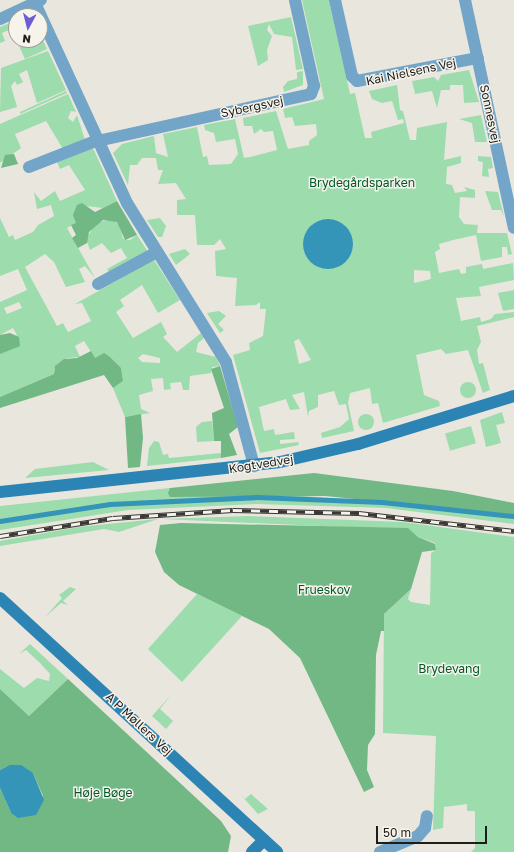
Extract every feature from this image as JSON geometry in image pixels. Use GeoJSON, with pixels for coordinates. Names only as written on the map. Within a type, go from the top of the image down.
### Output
{"type":"FeatureCollection","features":[{"type":"Feature","properties":{"kind":"street","name":"Sybergsvej"},"geometry":{"type":"LineString","coordinates":[[98,140],[311,94],[314,86],[295,0]]}},
{"type":"Feature","properties":{"kind":"street","name":"Kai Nielsens Vej"},"geometry":{"type":"LineString","coordinates":[[335,0],[352,76],[357,81],[478,58]]}},
{"type":"Feature","properties":{"kind":"street","name":"Sonnesvej"},"geometry":{"type":"LineString","coordinates":[[465,0],[514,228]]}},
{"type":"Feature","properties":{"kind":"street"},"geometry":{"type":"LineString","coordinates":[[0,18],[38,2],[126,203],[226,362],[254,466]]}},
{"type":"Feature","properties":{"kind":"street"},"geometry":{"type":"LineString","coordinates":[[29,167],[98,140]]}},
{"type":"Feature","properties":{"kind":"street"},"geometry":{"type":"LineString","coordinates":[[98,284],[157,252]]}},
{"type":"Feature","properties":{"kind":"street","name":"Kogtvedvej"},"geometry":{"type":"LineString","coordinates":[[0,492],[254,466],[358,444],[514,396]]}},
{"type":"Feature","properties":{"kind":"street","name":"A P Møllers Vej"},"geometry":{"type":"LineString","coordinates":[[0,598],[277,852]]}},
{"type":"Feature","properties":{"kind":"street"},"geometry":{"type":"LineString","coordinates":[[380,852],[418,836],[424,828],[427,816]]}},
{"type":"Feature","properties":{"kind":"street"},"geometry":{"type":"LineString","coordinates":[[252,852],[264,840]]}},
{"type":"Feature","properties":{"kind":"green space","name":"Brydegårdsparken"},"geometry":{"type":"Polygon","coordinates":[[[302,0],[329,0],[350,94],[355,93],[365,138],[372,138],[371,132],[404,123],[403,119],[398,120],[392,101],[382,103],[372,99],[369,91],[397,85],[400,110],[403,111],[410,140],[416,140],[417,128],[447,122],[444,160],[461,156],[461,163],[447,167],[446,184],[452,185],[455,193],[467,191],[464,187],[475,190],[475,198],[460,197],[459,217],[464,224],[478,225],[477,233],[507,233],[512,254],[508,255],[507,247],[502,247],[502,257],[481,261],[476,235],[453,240],[439,244],[440,249],[435,252],[439,273],[459,269],[461,274],[466,273],[466,267],[482,264],[483,269],[513,263],[514,280],[479,287],[481,296],[456,298],[461,321],[480,317],[481,322],[491,319],[495,314],[514,312],[514,317],[477,326],[481,342],[477,350],[479,364],[483,363],[490,390],[483,393],[468,350],[446,354],[441,349],[416,355],[424,395],[439,401],[440,406],[383,423],[378,403],[372,404],[370,388],[350,393],[348,403],[354,431],[322,438],[321,433],[340,427],[349,419],[346,404],[339,405],[334,391],[318,395],[318,407],[309,411],[308,417],[304,392],[292,395],[300,409],[290,410],[286,399],[259,407],[264,431],[274,429],[275,435],[294,432],[295,439],[280,440],[280,444],[298,442],[299,445],[260,453],[233,355],[250,350],[249,343],[263,336],[266,309],[260,309],[260,302],[256,305],[235,306],[237,278],[216,276],[215,251],[226,249],[220,239],[214,245],[197,245],[195,215],[177,215],[177,200],[186,199],[176,183],[158,184],[163,170],[158,170],[156,158],[142,158],[137,165],[130,165],[128,185],[113,153],[122,144],[154,136],[156,153],[168,157],[163,134],[197,127],[203,157],[207,156],[209,165],[231,164],[238,154],[235,139],[216,142],[214,133],[205,130],[204,125],[235,119],[244,158],[250,157],[277,150],[273,131],[264,132],[261,129],[254,134],[252,126],[244,126],[243,118],[276,111],[288,149],[309,145],[309,141],[317,135],[316,124],[295,126],[292,117],[285,118],[283,109],[324,99],[302,0]],[[331,219],[345,262],[353,248],[346,226],[331,219]],[[414,270],[414,283],[431,279],[430,271],[414,270]],[[299,339],[294,341],[299,364],[311,360],[299,339]]]}},
{"type":"Feature","properties":{"kind":"green space"},"geometry":{"type":"Polygon","coordinates":[[[291,17],[303,69],[296,70],[292,37],[274,34],[269,24],[267,30],[272,36],[267,50],[268,60],[258,66],[248,26],[291,17]]]}},
{"type":"Feature","properties":{"kind":"green space"},"geometry":{"type":"Polygon","coordinates":[[[8,24],[8,30],[2,33],[5,41],[0,43],[0,27],[8,24]]]}},
{"type":"Feature","properties":{"kind":"green space"},"geometry":{"type":"Polygon","coordinates":[[[20,48],[47,48],[47,49],[25,59],[20,48]]]}},
{"type":"Feature","properties":{"kind":"green space"},"geometry":{"type":"Polygon","coordinates":[[[48,51],[66,90],[37,103],[27,70],[19,74],[23,82],[17,85],[15,81],[11,86],[17,107],[0,112],[1,68],[48,51]]]}},
{"type":"Feature","properties":{"kind":"green space"},"geometry":{"type":"Polygon","coordinates":[[[469,70],[479,102],[464,103],[463,85],[450,85],[450,90],[441,90],[437,108],[432,91],[415,94],[412,81],[434,77],[438,81],[441,75],[469,70]]]}},
{"type":"Feature","properties":{"kind":"green space"},"geometry":{"type":"Polygon","coordinates":[[[303,71],[303,85],[284,92],[283,87],[288,81],[297,79],[297,72],[303,71]]]}},
{"type":"Feature","properties":{"kind":"green space"},"geometry":{"type":"Polygon","coordinates":[[[66,91],[67,93],[20,114],[20,112],[66,91]]]}},
{"type":"Feature","properties":{"kind":"green space"},"geometry":{"type":"Polygon","coordinates":[[[68,94],[76,112],[71,111],[68,118],[73,122],[77,115],[85,140],[63,149],[46,121],[15,134],[21,148],[0,163],[0,124],[68,94]]]}},
{"type":"Feature","properties":{"kind":"green space"},"geometry":{"type":"Polygon","coordinates":[[[481,115],[487,142],[475,142],[472,123],[459,119],[481,115]]]}},
{"type":"Feature","properties":{"kind":"green space"},"geometry":{"type":"Polygon","coordinates":[[[93,148],[117,201],[103,208],[77,205],[76,223],[67,228],[95,278],[85,266],[79,269],[85,282],[66,287],[54,262],[45,254],[25,267],[57,326],[63,323],[68,332],[91,321],[82,303],[75,304],[154,260],[180,300],[158,313],[142,285],[120,300],[124,306],[116,312],[133,338],[161,322],[167,334],[163,337],[177,352],[201,333],[204,338],[198,343],[196,352],[216,357],[220,366],[212,367],[211,373],[190,376],[189,390],[183,390],[181,382],[170,383],[171,389],[164,390],[163,378],[151,379],[153,391],[139,395],[141,409],[150,413],[125,417],[113,388],[123,381],[121,369],[110,357],[95,358],[84,341],[75,346],[80,357],[67,358],[54,369],[54,374],[0,397],[0,353],[17,335],[13,328],[0,335],[0,302],[27,290],[18,269],[0,276],[0,218],[9,237],[13,235],[15,240],[33,232],[38,225],[54,216],[51,205],[37,209],[34,192],[41,201],[55,191],[60,201],[85,190],[69,165],[60,169],[57,162],[93,148]],[[19,302],[4,308],[7,314],[22,308],[19,302]],[[143,354],[138,358],[142,362],[160,363],[160,358],[143,354]]]}},
{"type":"Feature","properties":{"kind":"green space"},"geometry":{"type":"Polygon","coordinates":[[[14,154],[18,164],[1,168],[5,155],[14,154]]]}},
{"type":"Feature","properties":{"kind":"green space"},"geometry":{"type":"Polygon","coordinates":[[[478,156],[491,157],[493,168],[488,169],[489,177],[482,176],[483,162],[478,161],[478,156]]]}},
{"type":"Feature","properties":{"kind":"green space"},"geometry":{"type":"Polygon","coordinates":[[[485,191],[498,192],[504,217],[501,210],[492,210],[485,191]]]}},
{"type":"Feature","properties":{"kind":"green space"},"geometry":{"type":"Polygon","coordinates":[[[117,201],[137,235],[125,240],[117,222],[103,220],[89,232],[87,243],[78,248],[72,238],[76,235],[71,225],[76,223],[73,215],[77,205],[82,203],[95,212],[117,201]]]}},
{"type":"Feature","properties":{"kind":"green space"},"geometry":{"type":"Polygon","coordinates":[[[160,218],[166,226],[162,237],[158,237],[147,220],[160,218]]]}},
{"type":"Feature","properties":{"kind":"green space"},"geometry":{"type":"Polygon","coordinates":[[[111,219],[119,224],[123,239],[130,240],[137,235],[148,252],[110,274],[107,269],[127,258],[121,248],[111,253],[102,243],[90,250],[86,239],[96,223],[111,219]]]}},
{"type":"Feature","properties":{"kind":"green space"},"geometry":{"type":"Polygon","coordinates":[[[185,249],[190,254],[176,265],[169,254],[185,249]]]}},
{"type":"Feature","properties":{"kind":"green space"},"geometry":{"type":"Polygon","coordinates":[[[514,290],[514,309],[503,311],[498,293],[514,290]]]}},
{"type":"Feature","properties":{"kind":"green space"},"geometry":{"type":"Polygon","coordinates":[[[219,311],[226,316],[218,324],[224,330],[220,333],[207,313],[219,311]]]}},
{"type":"Feature","properties":{"kind":"green space"},"geometry":{"type":"Polygon","coordinates":[[[10,333],[19,337],[20,346],[0,354],[0,335],[10,333]]]}},
{"type":"Feature","properties":{"kind":"green space"},"geometry":{"type":"Polygon","coordinates":[[[91,351],[95,358],[104,353],[110,357],[121,368],[123,381],[113,388],[104,375],[0,408],[0,397],[54,374],[55,366],[64,359],[77,358],[91,351]]]}},
{"type":"Feature","properties":{"kind":"green space"},"geometry":{"type":"Polygon","coordinates":[[[220,366],[238,427],[229,434],[237,455],[221,458],[221,441],[214,441],[212,413],[224,408],[211,369],[220,366]]]}},
{"type":"Feature","properties":{"kind":"green space"},"geometry":{"type":"Polygon","coordinates":[[[465,382],[471,382],[476,387],[474,396],[471,398],[465,398],[460,393],[460,387],[465,382]]]}},
{"type":"Feature","properties":{"kind":"green space"},"geometry":{"type":"Polygon","coordinates":[[[502,412],[505,423],[496,425],[501,443],[486,447],[480,420],[502,412]]]}},
{"type":"Feature","properties":{"kind":"green space"},"geometry":{"type":"Polygon","coordinates":[[[141,414],[143,438],[140,467],[128,468],[125,417],[141,414]]]}},
{"type":"Feature","properties":{"kind":"green space"},"geometry":{"type":"Polygon","coordinates":[[[366,414],[372,416],[374,422],[372,428],[366,430],[360,428],[358,422],[360,416],[366,414]]]}},
{"type":"Feature","properties":{"kind":"green space"},"geometry":{"type":"Polygon","coordinates":[[[212,421],[214,441],[197,442],[196,427],[202,422],[212,421]]]}},
{"type":"Feature","properties":{"kind":"green space"},"geometry":{"type":"Polygon","coordinates":[[[471,426],[476,443],[450,451],[445,433],[471,426]]]}},
{"type":"Feature","properties":{"kind":"green space"},"geometry":{"type":"Polygon","coordinates":[[[154,441],[159,442],[163,455],[168,454],[169,458],[221,453],[221,458],[147,466],[149,448],[154,441]]]}},
{"type":"Feature","properties":{"kind":"green space"},"geometry":{"type":"Polygon","coordinates":[[[93,462],[109,470],[25,478],[35,469],[93,462]]]}},
{"type":"Feature","properties":{"kind":"green space"},"geometry":{"type":"Polygon","coordinates":[[[314,473],[453,491],[514,503],[514,515],[325,496],[170,497],[168,493],[170,488],[314,473]]]}},
{"type":"Feature","properties":{"kind":"green space"},"geometry":{"type":"Polygon","coordinates":[[[170,488],[170,497],[291,495],[480,510],[514,515],[514,524],[386,508],[257,504],[128,510],[0,530],[0,506],[170,488]]]}},
{"type":"Feature","properties":{"kind":"green space","name":"Brydevang"},"geometry":{"type":"Polygon","coordinates":[[[248,516],[403,522],[514,537],[514,852],[471,852],[475,848],[475,811],[467,811],[467,804],[444,807],[443,828],[433,830],[436,736],[383,733],[384,614],[411,589],[408,599],[411,602],[430,605],[431,553],[436,550],[435,543],[418,537],[410,530],[162,519],[248,516]]]}},
{"type":"Feature","properties":{"kind":"green space"},"geometry":{"type":"Polygon","coordinates":[[[158,519],[119,532],[104,529],[0,546],[0,541],[78,527],[158,519]]]}},
{"type":"Feature","properties":{"kind":"green space","name":"Frueskov"},"geometry":{"type":"Polygon","coordinates":[[[181,523],[408,528],[418,537],[435,544],[436,550],[422,552],[411,589],[384,614],[384,631],[381,631],[376,655],[375,734],[368,745],[367,770],[374,787],[364,792],[300,658],[269,629],[179,585],[164,572],[155,552],[160,525],[181,523]]]}},
{"type":"Feature","properties":{"kind":"green space"},"geometry":{"type":"Polygon","coordinates":[[[70,587],[76,589],[63,601],[68,605],[61,603],[45,617],[62,598],[59,595],[70,587]]]}},
{"type":"Feature","properties":{"kind":"green space"},"geometry":{"type":"Polygon","coordinates":[[[197,594],[242,616],[182,682],[148,649],[197,594]]]}},
{"type":"Feature","properties":{"kind":"green space"},"geometry":{"type":"Polygon","coordinates":[[[30,644],[68,679],[29,716],[0,689],[0,669],[24,688],[37,678],[49,681],[50,674],[26,650],[19,654],[30,644]]]}},
{"type":"Feature","properties":{"kind":"green space","name":"Høje Bøge"},"geometry":{"type":"Polygon","coordinates":[[[68,679],[221,821],[231,836],[228,852],[0,852],[0,788],[11,813],[43,796],[33,773],[6,767],[0,770],[0,689],[29,716],[68,679]]]}},
{"type":"Feature","properties":{"kind":"green space"},"geometry":{"type":"Polygon","coordinates":[[[171,695],[160,709],[173,721],[166,729],[152,716],[171,695]]]}},
{"type":"Feature","properties":{"kind":"green space"},"geometry":{"type":"Polygon","coordinates":[[[240,794],[245,799],[251,794],[268,809],[258,814],[240,794]]]}},
{"type":"Feature","properties":{"kind":"water"},"geometry":{"type":"Polygon","coordinates":[[[328,219],[337,221],[348,230],[353,244],[351,253],[342,264],[328,269],[319,267],[308,258],[303,244],[305,235],[314,224],[328,219]]]}},
{"type":"Feature","properties":{"kind":"water"},"geometry":{"type":"Polygon","coordinates":[[[10,765],[21,765],[33,773],[44,800],[36,815],[18,818],[11,813],[0,788],[0,770],[10,765]]]}},
{"type":"Feature","properties":{"kind":"waterway"},"geometry":{"type":"LineString","coordinates":[[0,521],[110,504],[257,497],[382,502],[514,516]]}},
{"type":"Feature","properties":{"kind":"railway"},"geometry":{"type":"LineString","coordinates":[[0,536],[113,518],[233,510],[359,513],[514,531]]}}]}
